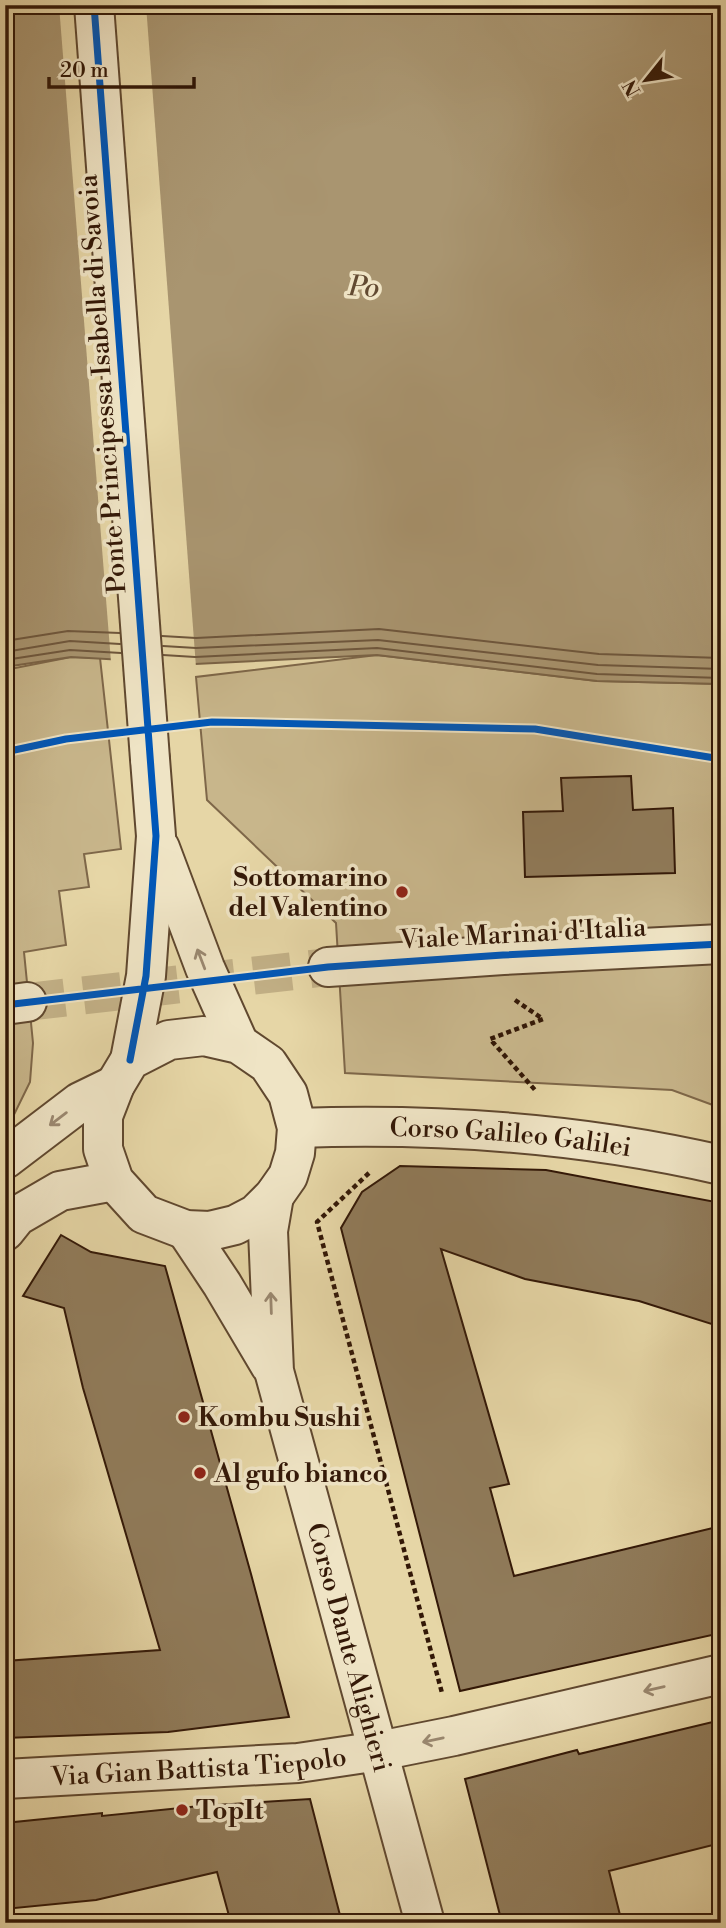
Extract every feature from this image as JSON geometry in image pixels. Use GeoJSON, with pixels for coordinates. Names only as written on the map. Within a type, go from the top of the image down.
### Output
{"type":"FeatureCollection","features":[{"type":"Feature","properties":{"kind":"street","name":"Ponte Principessa Isabella di Savoia"},"geometry":{"type":"LineString","coordinates":[[94,5],[156,836]]}},
{"type":"Feature","properties":{"kind":"street"},"geometry":{"type":"LineString","coordinates":[[156,836],[205,968],[239,1044]]}},
{"type":"Feature","properties":{"kind":"street"},"geometry":{"type":"LineString","coordinates":[[5,1159],[80,1102],[122,1072],[169,1040],[204,1036],[239,1044],[268,1064],[288,1094],[297,1128],[295,1153],[288,1176],[274,1196],[256,1213],[235,1225],[210,1231],[186,1230],[144,1214],[114,1181],[103,1149],[103,1116],[122,1072],[146,976],[156,836]]}},
{"type":"Feature","properties":{"kind":"street","name":"Viale Marinai d'Italia"},"geometry":{"type":"LineString","coordinates":[[328,967],[596,949],[721,944]]}},
{"type":"Feature","properties":{"kind":"street","name":"Corso Galileo Galilei"},"geometry":{"type":"LineString","coordinates":[[297,1128],[396,1126],[554,1136],[671,1153],[721,1165]]}},
{"type":"Feature","properties":{"kind":"street"},"geometry":{"type":"LineString","coordinates":[[5,1231],[18,1216],[60,1191],[114,1181]]}},
{"type":"Feature","properties":{"kind":"street","name":"Corso Dante Alighieri"},"geometry":{"type":"LineString","coordinates":[[274,1196],[268,1231],[274,1371],[425,1923]]}},
{"type":"Feature","properties":{"kind":"street","name":"Corso Dante Alighieri"},"geometry":{"type":"LineString","coordinates":[[186,1230],[274,1371]]}},
{"type":"Feature","properties":{"kind":"street","name":"Via Gian Battista Tiepolo"},"geometry":{"type":"LineString","coordinates":[[5,1779],[298,1763],[454,1736],[721,1674]]}},
{"type":"Feature","properties":{"kind":"path"},"geometry":{"type":"LineString","coordinates":[[186,725],[212,722],[535,729],[721,759]]}},
{"type":"Feature","properties":{"kind":"path"},"geometry":{"type":"LineString","coordinates":[[5,752],[106,734]]}},
{"type":"Feature","properties":{"kind":"path"},"geometry":{"type":"LineString","coordinates":[[507,995],[543,1019],[489,1039],[543,1099]]}},
{"type":"Feature","properties":{"kind":"path"},"geometry":{"type":"LineString","coordinates":[[370,1172],[317,1222],[454,1736]]}},
{"type":"Feature","properties":{"kind":"shaded area"},"geometry":{"type":"Polygon","coordinates":[[[377,655],[597,681],[721,684],[721,1108],[672,1090],[345,1073],[336,923],[207,800],[196,677],[377,655]]]}},
{"type":"Feature","properties":{"kind":"shaded area"},"geometry":{"type":"Polygon","coordinates":[[[71,657],[100,658],[121,849],[84,854],[89,887],[59,891],[66,945],[24,952],[33,1043],[30,1082],[5,1133],[5,670],[71,657]]]}},
{"type":"Feature","properties":{"kind":"water","name":"Po"},"geometry":{"type":"Polygon","coordinates":[[[5,5],[697,5],[721,15],[721,684],[597,681],[377,655],[195,664],[71,657],[5,667],[5,5]]]}},
{"type":"Feature","properties":{"kind":"pier"},"geometry":{"type":"Polygon","coordinates":[[[59,5],[146,5],[196,667],[111,662],[59,5]]]}},
{"type":"Feature","properties":{"kind":"building"},"geometry":{"type":"Polygon","coordinates":[[[631,776],[633,810],[673,808],[675,873],[525,877],[523,812],[563,811],[561,778],[631,776]]]}},
{"type":"Feature","properties":{"kind":"building"},"geometry":{"type":"Polygon","coordinates":[[[400,1166],[546,1170],[721,1203],[721,1327],[639,1301],[525,1279],[441,1249],[509,1484],[490,1488],[514,1576],[721,1526],[721,1633],[460,1691],[341,1228],[362,1192],[400,1166]]]}},
{"type":"Feature","properties":{"kind":"building"},"geometry":{"type":"Polygon","coordinates":[[[61,1235],[91,1252],[165,1266],[289,1717],[168,1732],[5,1738],[5,1661],[160,1650],[83,1388],[64,1308],[23,1296],[61,1235]]]}},
{"type":"Feature","properties":{"kind":"building"},"geometry":{"type":"Polygon","coordinates":[[[721,1720],[721,1843],[609,1871],[622,1923],[502,1923],[465,1779],[577,1750],[579,1754],[721,1720]]]}},
{"type":"Feature","properties":{"kind":"building"},"geometry":{"type":"Polygon","coordinates":[[[310,1799],[342,1923],[231,1923],[217,1872],[96,1900],[5,1909],[5,1823],[102,1813],[102,1816],[310,1799]]]}},
{"type":"Feature","properties":{"kind":"tunnel"},"geometry":{"type":"LineString","coordinates":[[27,1002],[328,967]]}},
{"type":"Feature","properties":{"kind":"cycle path"},"geometry":{"type":"LineString","coordinates":[[94,5],[156,836],[146,976],[130,1060]]}},
{"type":"Feature","properties":{"kind":"cycle path"},"geometry":{"type":"LineString","coordinates":[[5,752],[66,739],[212,722],[535,729],[721,759]]}},
{"type":"Feature","properties":{"kind":"cycle path"},"geometry":{"type":"LineString","coordinates":[[5,1005],[328,967],[721,944]]}},
{"type":"Feature","properties":{"kind":"place","name":"Sottomarino del Valentino"},"geometry":{"type":"Point","coordinates":[402,892]}},
{"type":"Feature","properties":{"kind":"place","name":"Kombu Sushi"},"geometry":{"type":"Point","coordinates":[184,1417]}},
{"type":"Feature","properties":{"kind":"place","name":"Al gufo bianco"},"geometry":{"type":"Point","coordinates":[200,1473]}},
{"type":"Feature","properties":{"kind":"place","name":"TopIt"},"geometry":{"type":"Point","coordinates":[182,1810]}}]}
